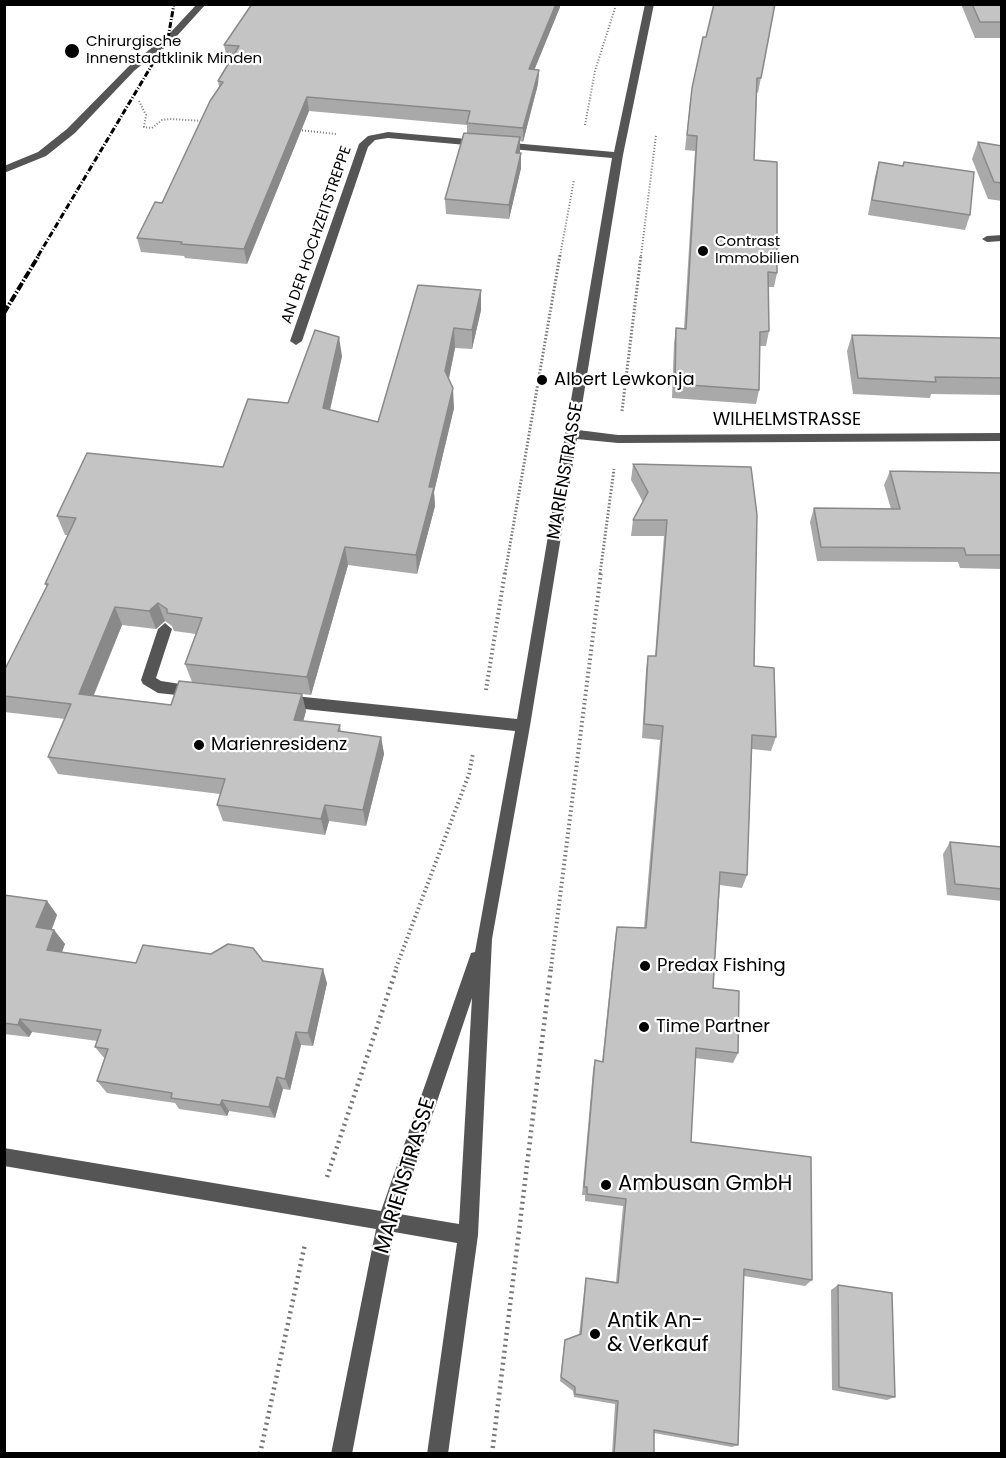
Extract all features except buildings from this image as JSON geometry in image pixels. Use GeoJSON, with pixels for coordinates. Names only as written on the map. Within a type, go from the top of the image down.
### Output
{"type":"FeatureCollection","features":[{"type":"Feature","properties":{"kind":"street"},"geometry":{"type":"LineString","coordinates":[[4,170],[42,154],[71,132],[130,69],[173,35],[202,4]]}},
{"type":"Feature","properties":{"kind":"street","name":"MARIENSTRASSE"},"geometry":{"type":"LineString","coordinates":[[437,1454],[468,1235],[484,939],[573,434],[618,155],[650,4]]}},
{"type":"Feature","properties":{"kind":"street","name":"AN DER HOCHZEITSTREPPE"},"geometry":{"type":"LineString","coordinates":[[296,341],[363,146],[372,138],[388,135],[618,155]]}},
{"type":"Feature","properties":{"kind":"street"},"geometry":{"type":"LineString","coordinates":[[987,239],[1002,238]]}},
{"type":"Feature","properties":{"kind":"street","name":"WILHELMSTRASSE"},"geometry":{"type":"LineString","coordinates":[[573,434],[618,439],[1002,437]]}},
{"type":"Feature","properties":{"kind":"street"},"geometry":{"type":"LineString","coordinates":[[165,629],[148,680],[158,687],[209,693]]}},
{"type":"Feature","properties":{"kind":"street"},"geometry":{"type":"LineString","coordinates":[[268,700],[523,726]]}},
{"type":"Feature","properties":{"kind":"street","name":"MARIENSTRASSE"},"geometry":{"type":"LineString","coordinates":[[341,1454],[387,1221],[484,939]]}},
{"type":"Feature","properties":{"kind":"street"},"geometry":{"type":"LineString","coordinates":[[4,1157],[468,1235]]}},
{"type":"Feature","properties":{"kind":"path"},"geometry":{"type":"LineString","coordinates":[[138,96],[146,115],[144,127],[152,128],[162,120],[170,119],[210,122]]}},
{"type":"Feature","properties":{"kind":"path"},"geometry":{"type":"LineString","coordinates":[[492,1454],[574,777],[657,124]]}},
{"type":"Feature","properties":{"kind":"path"},"geometry":{"type":"LineString","coordinates":[[291,130],[372,138]]}},
{"type":"Feature","properties":{"kind":"railway"},"geometry":{"type":"LineString","coordinates":[[38,256],[168,38],[174,4]]}},
{"type":"Feature","properties":{"kind":"railway"},"geometry":{"type":"LineString","coordinates":[[4,313],[39,255]]}},
{"type":"Feature","properties":{"kind":"place","name":"Chirurgische Innenstadtklinik Minden"},"geometry":{"type":"Point","coordinates":[72,51]}},
{"type":"Feature","properties":{"kind":"place","name":"Contrast Immobilien"},"geometry":{"type":"Point","coordinates":[703,251]}},
{"type":"Feature","properties":{"kind":"place","name":"Albert Lewkonja"},"geometry":{"type":"Point","coordinates":[542,380]}},
{"type":"Feature","properties":{"kind":"place","name":"Marienresidenz"},"geometry":{"type":"Point","coordinates":[199,745]}},
{"type":"Feature","properties":{"kind":"place","name":"Predax Fishing"},"geometry":{"type":"Point","coordinates":[645,966]}},
{"type":"Feature","properties":{"kind":"place","name":"Time Partner"},"geometry":{"type":"Point","coordinates":[644,1027]}},
{"type":"Feature","properties":{"kind":"place","name":"Ambusan GmbH"},"geometry":{"type":"Point","coordinates":[606,1185]}},
{"type":"Feature","properties":{"kind":"place","name":"Antik An- & Verkauf"},"geometry":{"type":"Point","coordinates":[595,1334]}}]}
